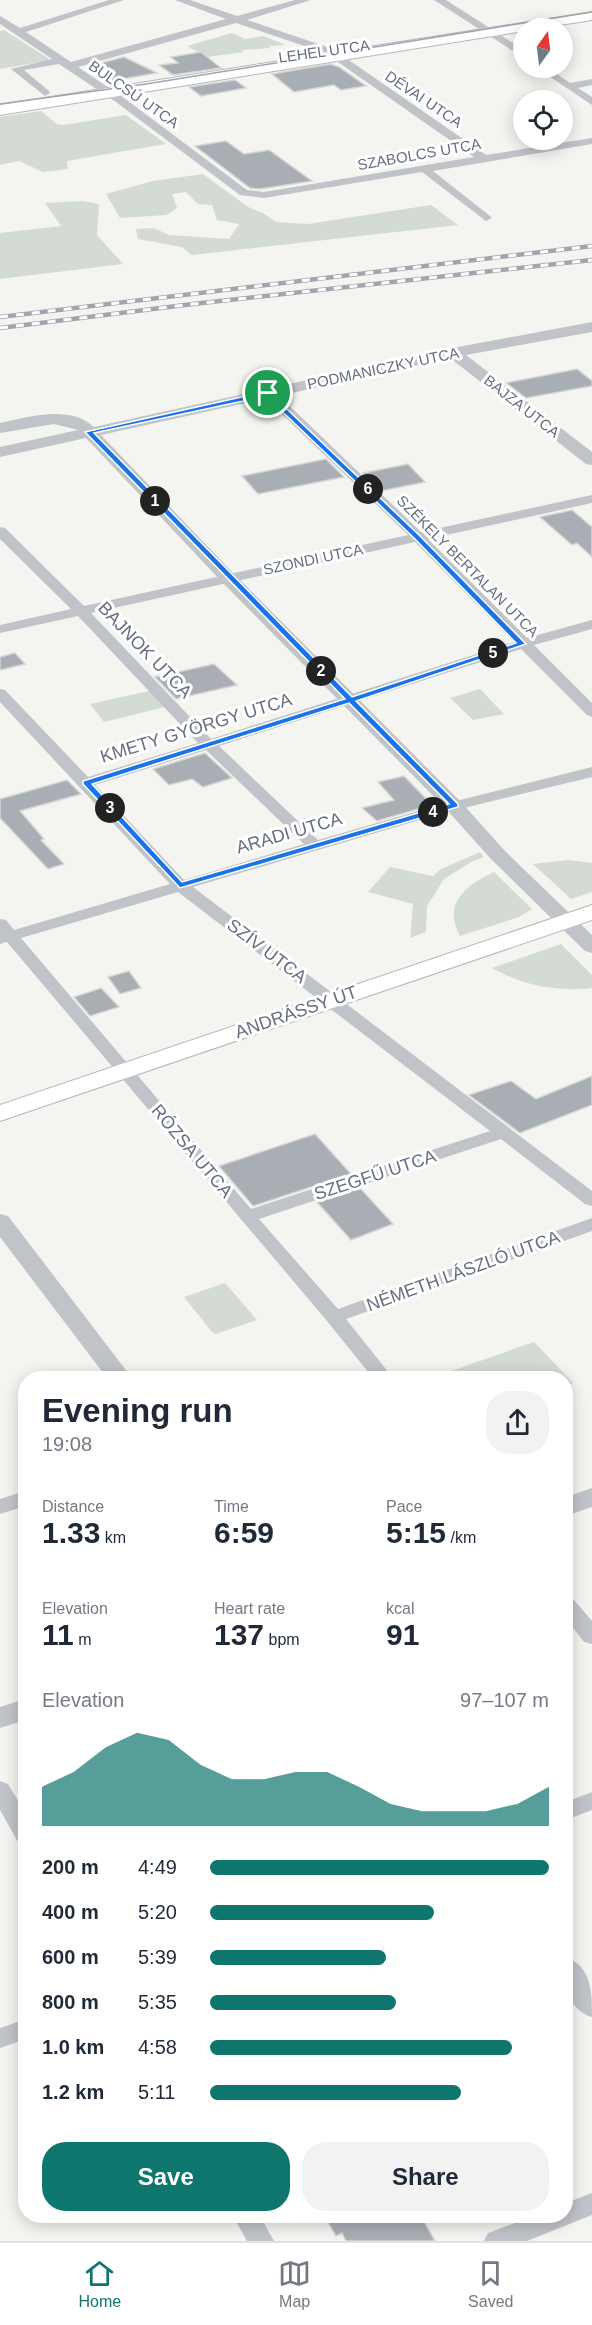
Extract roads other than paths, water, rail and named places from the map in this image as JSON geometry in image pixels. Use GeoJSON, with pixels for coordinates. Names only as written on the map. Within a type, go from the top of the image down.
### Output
{"type":"FeatureCollection","features":[{"type":"Feature","properties":{"kind":"main road","name":"LEHEL UTCA"},"geometry":{"type":"LineString","coordinates":[[487,30],[592,10]]}},
{"type":"Feature","properties":{"kind":"main road","name":"LEHEL UTCA"},"geometry":{"type":"LineString","coordinates":[[0,110],[52,97],[312,62],[333,53],[592,16]]}},
{"type":"Feature","properties":{"kind":"main road","name":"ANDRÁSSY ÚT"},"geometry":{"type":"LineString","coordinates":[[0,1113],[592,912]]}},
{"type":"Feature","properties":{"kind":"street"},"geometry":{"type":"LineString","coordinates":[[19,31],[119,0]]}},
{"type":"Feature","properties":{"kind":"street","name":"DÉVAI UTCA"},"geometry":{"type":"LineString","coordinates":[[180,0],[333,53],[483,158]]}},
{"type":"Feature","properties":{"kind":"street"},"geometry":{"type":"LineString","coordinates":[[52,97],[16,69],[65,63],[306,0]]}},
{"type":"Feature","properties":{"kind":"street"},"geometry":{"type":"LineString","coordinates":[[439,0],[513,48]]}},
{"type":"Feature","properties":{"kind":"street","name":"BULCSÚ UTCA"},"geometry":{"type":"LineString","coordinates":[[0,19],[105,90],[243,193],[250,195]]}},
{"type":"Feature","properties":{"kind":"street"},"geometry":{"type":"LineString","coordinates":[[557,78],[592,102]]}},
{"type":"Feature","properties":{"kind":"street"},"geometry":{"type":"LineString","coordinates":[[569,86],[592,82]]}},
{"type":"Feature","properties":{"kind":"street","name":"SZABOLCS UTCA"},"geometry":{"type":"LineString","coordinates":[[250,195],[264,195],[592,141]]}},
{"type":"Feature","properties":{"kind":"street"},"geometry":{"type":"LineString","coordinates":[[423,168],[486,218]]}},
{"type":"Feature","properties":{"kind":"street","name":"PODMANICZKY UTCA"},"geometry":{"type":"LineString","coordinates":[[0,452],[453,353],[592,327]]}},
{"type":"Feature","properties":{"kind":"street","name":"BAJZA UTCA"},"geometry":{"type":"LineString","coordinates":[[453,353],[592,460]]}},
{"type":"Feature","properties":{"kind":"street","name":"SZÉKELY BERTALAN UTCA"},"geometry":{"type":"LineString","coordinates":[[268,393],[417,536],[592,712]]}},
{"type":"Feature","properties":{"kind":"street"},"geometry":{"type":"LineString","coordinates":[[0,428],[52,419],[76,422],[89,432],[228,578],[454,806],[498,855],[592,947]]}},
{"type":"Feature","properties":{"kind":"street","name":"SZONDI UTCA"},"geometry":{"type":"LineString","coordinates":[[0,628],[79,609],[592,500]]}},
{"type":"Feature","properties":{"kind":"street","name":"BAJNOK UTCA"},"geometry":{"type":"LineString","coordinates":[[0,531],[79,609],[208,744],[315,846]]}},
{"type":"Feature","properties":{"kind":"street","name":"KMETY GYÖRGY UTCA"},"geometry":{"type":"LineString","coordinates":[[86,783],[522,644],[592,624]]}},
{"type":"Feature","properties":{"kind":"street","name":"SZÍV UTCA"},"geometry":{"type":"LineString","coordinates":[[0,693],[180,885],[592,1200]]}},
{"type":"Feature","properties":{"kind":"street","name":"ARADI UTCA"},"geometry":{"type":"LineString","coordinates":[[3,933],[454,806],[592,772]]}},
{"type":"Feature","properties":{"kind":"street","name":"RÓZSA UTCA"},"geometry":{"type":"LineString","coordinates":[[3,933],[125,1070],[247,1217],[334,1317],[373,1371]]}},
{"type":"Feature","properties":{"kind":"street","name":"SZEGFŰ UTCA"},"geometry":{"type":"LineString","coordinates":[[247,1217],[504,1132]]}},
{"type":"Feature","properties":{"kind":"street"},"geometry":{"type":"LineString","coordinates":[[0,1221],[115,1371]]}},
{"type":"Feature","properties":{"kind":"street","name":"NÉMETH LÁSZLÓ UTCA"},"geometry":{"type":"LineString","coordinates":[[334,1317],[592,1224]]}},
{"type":"Feature","properties":{"kind":"street"},"geometry":{"type":"LineString","coordinates":[[573,1504],[592,1497]]}},
{"type":"Feature","properties":{"kind":"street"},"geometry":{"type":"LineString","coordinates":[[0,1507],[18,1501]]}},
{"type":"Feature","properties":{"kind":"street"},"geometry":{"type":"LineString","coordinates":[[573,1613],[592,1636]]}},
{"type":"Feature","properties":{"kind":"street"},"geometry":{"type":"LineString","coordinates":[[0,1718],[18,1712]]}},
{"type":"Feature","properties":{"kind":"street"},"geometry":{"type":"LineString","coordinates":[[0,1790],[18,1822]]}},
{"type":"Feature","properties":{"kind":"street"},"geometry":{"type":"LineString","coordinates":[[573,1808],[592,1801]]}},
{"type":"Feature","properties":{"kind":"street"},"geometry":{"type":"LineString","coordinates":[[573,1979],[592,2005]]}},
{"type":"Feature","properties":{"kind":"street"},"geometry":{"type":"LineString","coordinates":[[0,2038],[18,2032]]}},
{"type":"Feature","properties":{"kind":"street"},"geometry":{"type":"LineString","coordinates":[[573,2211],[592,2204]]}},
{"type":"Feature","properties":{"kind":"street"},"geometry":{"type":"LineString","coordinates":[[250,2223],[261,2241]]}},
{"type":"Feature","properties":{"kind":"street"},"geometry":{"type":"LineString","coordinates":[[497,2241],[543,2223]]}},
{"type":"Feature","properties":{"kind":"tram line"},"geometry":{"type":"LineString","coordinates":[[0,104],[146,84],[592,12]]}},
{"type":"Feature","properties":{"kind":"railway"},"geometry":{"type":"LineString","coordinates":[[0,317],[592,246]]}},
{"type":"Feature","properties":{"kind":"railway"},"geometry":{"type":"LineString","coordinates":[[0,328],[193,304],[592,260]]}}]}
